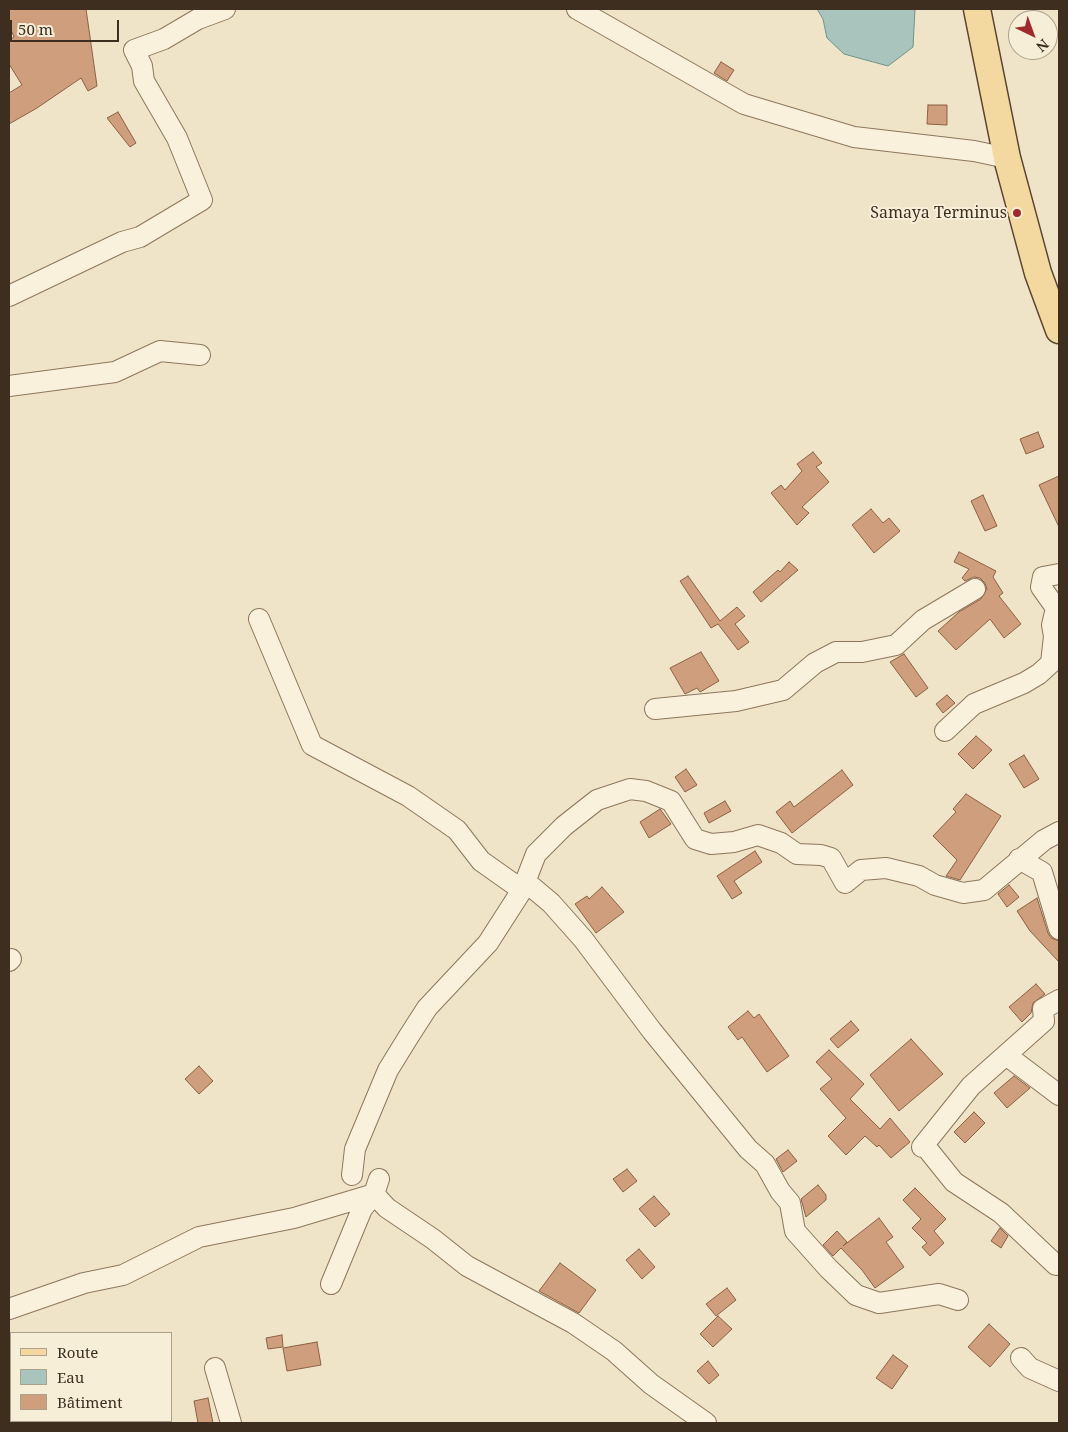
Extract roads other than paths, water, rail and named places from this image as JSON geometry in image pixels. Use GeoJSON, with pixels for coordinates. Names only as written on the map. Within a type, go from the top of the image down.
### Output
{"type":"FeatureCollection","features":[{"type":"Feature","properties":{"kind":"main road"},"geometry":{"type":"LineString","coordinates":[[977,9],[1007,158],[1038,273],[1059,330]]}},
{"type":"Feature","properties":{"kind":"street"},"geometry":{"type":"LineString","coordinates":[[9,296],[122,242],[140,237],[202,200],[177,138],[144,81],[142,66],[134,50],[164,39],[198,19],[225,9]]}},
{"type":"Feature","properties":{"kind":"street"},"geometry":{"type":"LineString","coordinates":[[577,9],[744,104],[854,137],[1007,158]]}},
{"type":"Feature","properties":{"kind":"street"},"geometry":{"type":"LineString","coordinates":[[9,386],[116,372],[160,351],[200,355]]}},
{"type":"Feature","properties":{"kind":"street"},"geometry":{"type":"LineString","coordinates":[[945,730],[974,704],[1024,684],[1040,674],[1051,663],[1054,636],[1052,625],[1056,608],[1041,587],[1043,576],[1059,574]]}},
{"type":"Feature","properties":{"kind":"street"},"geometry":{"type":"LineString","coordinates":[[655,709],[736,701],[783,690],[815,663],[836,652],[862,652],[896,645],[923,620],[975,589]]}},
{"type":"Feature","properties":{"kind":"street"},"geometry":{"type":"LineString","coordinates":[[259,619],[312,745],[408,796],[457,830],[480,861],[551,903],[583,939],[652,1031],[748,1150],[765,1164],[780,1191],[790,1203],[795,1231],[828,1268],[856,1295],[879,1303],[939,1294],[958,1300]]}},
{"type":"Feature","properties":{"kind":"street"},"geometry":{"type":"LineString","coordinates":[[352,1175],[355,1149],[388,1070],[427,1008],[488,943],[524,886],[536,854],[564,826],[597,800],[630,789],[646,791],[671,801],[695,840],[711,844],[734,842],[758,835],[781,843],[797,854],[821,855],[831,858],[845,884],[861,870],[886,868],[919,876],[934,885],[963,893],[984,890],[1019,859],[1044,840],[1059,832]]}},
{"type":"Feature","properties":{"kind":"street"},"geometry":{"type":"LineString","coordinates":[[1019,859],[1042,872],[1059,929]]}},
{"type":"Feature","properties":{"kind":"street"},"geometry":{"type":"LineString","coordinates":[[1056,1265],[1001,1213],[954,1182],[923,1147],[971,1086],[1044,1021],[1043,1009],[1059,1000]]}},
{"type":"Feature","properties":{"kind":"street"},"geometry":{"type":"LineString","coordinates":[[1006,1054],[1059,1096]]}},
{"type":"Feature","properties":{"kind":"street"},"geometry":{"type":"LineString","coordinates":[[332,1284],[362,1209],[377,1186]]}},
{"type":"Feature","properties":{"kind":"street"},"geometry":{"type":"LineString","coordinates":[[9,1309],[84,1283],[123,1275],[199,1238],[294,1218],[377,1186]]}},
{"type":"Feature","properties":{"kind":"street"},"geometry":{"type":"LineString","coordinates":[[377,1186],[387,1208],[433,1239],[467,1266],[572,1323],[607,1347],[651,1384],[706,1423]]}},
{"type":"Feature","properties":{"kind":"street"},"geometry":{"type":"LineString","coordinates":[[1021,1358],[1030,1368],[1059,1381]]}},
{"type":"Feature","properties":{"kind":"street"},"geometry":{"type":"LineString","coordinates":[[215,1368],[231,1423]]}},
{"type":"Feature","properties":{"kind":"water"},"geometry":{"type":"Polygon","coordinates":[[[817,9],[915,9],[913,47],[888,66],[844,54],[827,38],[823,19],[817,9]]]}},
{"type":"Feature","properties":{"kind":"place","name":"Samaya Terminus"},"geometry":{"type":"Point","coordinates":[1017,213]}}]}
